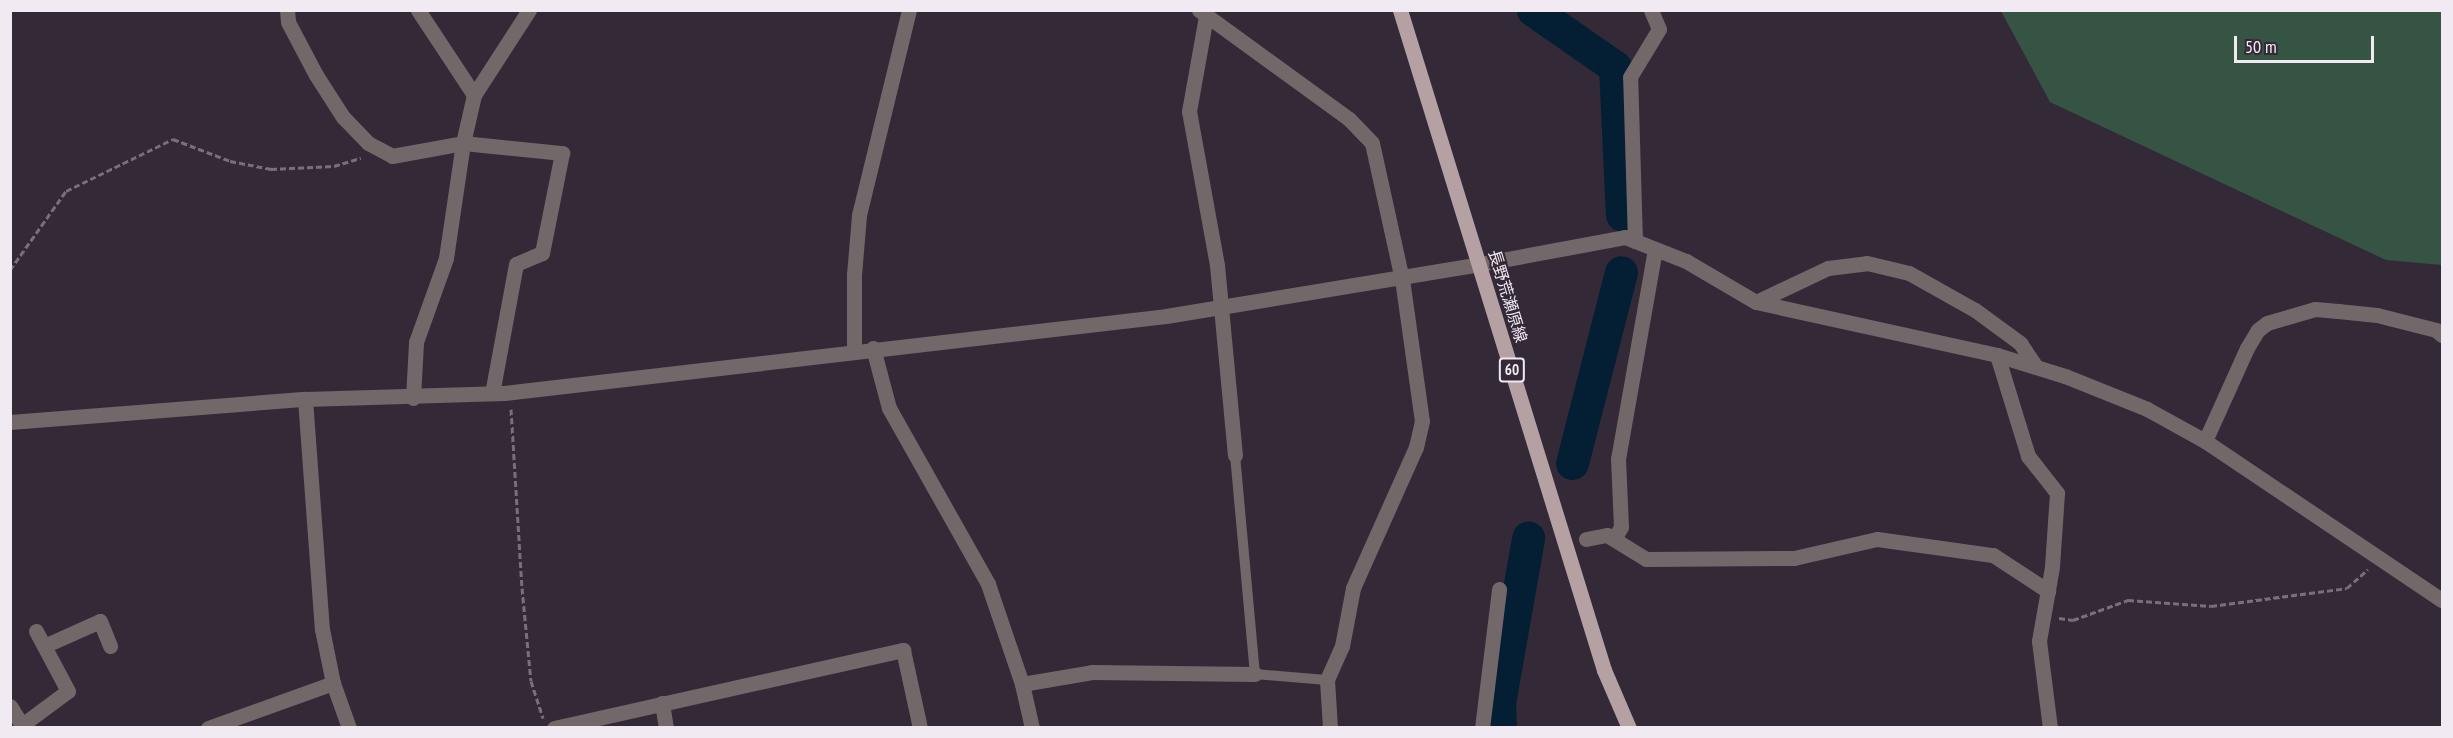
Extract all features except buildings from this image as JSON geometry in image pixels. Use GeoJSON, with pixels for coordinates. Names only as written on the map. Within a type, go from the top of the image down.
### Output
{"type":"FeatureCollection","features":[{"type":"Feature","properties":{"kind":"main road","name":"長野荒瀬原線"},"geometry":{"type":"LineString","coordinates":[[1400,10],[1604,670],[1629,728]]}},
{"type":"Feature","properties":{"kind":"street"},"geometry":{"type":"LineString","coordinates":[[287,10],[288,22],[316,75],[343,117],[368,144],[392,156],[463,143],[562,153],[542,253],[516,264],[492,393]]}},
{"type":"Feature","properties":{"kind":"street"},"geometry":{"type":"LineString","coordinates":[[418,10],[474,95]]}},
{"type":"Feature","properties":{"kind":"street"},"geometry":{"type":"LineString","coordinates":[[413,398],[416,342],[446,258],[463,143],[474,95],[529,10]]}},
{"type":"Feature","properties":{"kind":"street"},"geometry":{"type":"LineString","coordinates":[[854,350],[854,275],[859,215],[909,10]]}},
{"type":"Feature","properties":{"kind":"street"},"geometry":{"type":"LineString","coordinates":[[1635,241],[1630,77],[1659,29],[1651,10]]}},
{"type":"Feature","properties":{"kind":"street"},"geometry":{"type":"LineString","coordinates":[[1235,455],[1217,265],[1189,111],[1203,13],[1349,119],[1372,143],[1402,279],[1422,422],[1416,447],[1353,588],[1342,646],[1327,680],[1330,728]]}},
{"type":"Feature","properties":{"kind":"street"},"geometry":{"type":"LineString","coordinates":[[10,422],[305,399],[413,398],[510,392],[854,350],[1166,316],[1402,279],[1625,237],[1686,261],[1756,302],[1997,354],[2147,409],[2205,441],[2442,600]]}},
{"type":"Feature","properties":{"kind":"street"},"geometry":{"type":"LineString","coordinates":[[1614,539],[1621,527],[1618,459],[1655,249]]}},
{"type":"Feature","properties":{"kind":"street"},"geometry":{"type":"LineString","coordinates":[[1756,302],[1828,268],[1867,263],[1909,273],[1975,310],[2020,344],[2037,367]]}},
{"type":"Feature","properties":{"kind":"street"},"geometry":{"type":"LineString","coordinates":[[2205,441],[2247,348],[2258,330],[2267,323],[2315,309],[2377,315],[2436,330],[2442,334]]}},
{"type":"Feature","properties":{"kind":"street"},"geometry":{"type":"LineString","coordinates":[[873,348],[889,408],[988,584],[1022,684],[1032,728]]}},
{"type":"Feature","properties":{"kind":"street"},"geometry":{"type":"LineString","coordinates":[[1997,354],[2028,456],[2057,492],[2052,567],[2038,641],[2050,728]]}},
{"type":"Feature","properties":{"kind":"street"},"geometry":{"type":"LineString","coordinates":[[305,399],[321,629],[333,683],[349,728]]}},
{"type":"Feature","properties":{"kind":"street"},"geometry":{"type":"LineString","coordinates":[[1586,539],[1607,535],[1646,559],[1794,558],[1878,539],[1993,555],[2048,591]]}},
{"type":"Feature","properties":{"kind":"street"},"geometry":{"type":"LineString","coordinates":[[1482,728],[1499,589]]}},
{"type":"Feature","properties":{"kind":"street"},"geometry":{"type":"LineString","coordinates":[[44,646],[100,621],[110,646]]}},
{"type":"Feature","properties":{"kind":"street"},"geometry":{"type":"LineString","coordinates":[[10,706],[21,727],[68,691],[36,631]]}},
{"type":"Feature","properties":{"kind":"street"},"geometry":{"type":"LineString","coordinates":[[554,728],[903,650],[920,728]]}},
{"type":"Feature","properties":{"kind":"street"},"geometry":{"type":"LineString","coordinates":[[1022,684],[1092,672],[1255,674]]}},
{"type":"Feature","properties":{"kind":"street"},"geometry":{"type":"LineString","coordinates":[[208,728],[333,683]]}},
{"type":"Feature","properties":{"kind":"street"},"geometry":{"type":"LineString","coordinates":[[662,703],[666,728]]}},
{"type":"Feature","properties":{"kind":"lane"},"geometry":{"type":"LineString","coordinates":[[1235,455],[1255,674],[1327,680]]}},
{"type":"Feature","properties":{"kind":"path"},"geometry":{"type":"LineString","coordinates":[[10,270],[66,191],[173,139],[230,162],[271,169],[334,166],[382,151]]}},
{"type":"Feature","properties":{"kind":"path"},"geometry":{"type":"LineString","coordinates":[[510,392],[522,588],[531,681],[546,728]]}},
{"type":"Feature","properties":{"kind":"path"},"geometry":{"type":"LineString","coordinates":[[2043,616],[2073,620],[2128,600],[2211,606],[2347,588],[2380,558]]}},
{"type":"Feature","properties":{"kind":"green space"},"geometry":{"type":"Polygon","coordinates":[[[2001,11],[2442,11],[2442,265],[2386,260],[2050,102],[2001,11]]]}},
{"type":"Feature","properties":{"kind":"waterway"},"geometry":{"type":"LineString","coordinates":[[1533,10],[1615,67],[1622,215]]}},
{"type":"Feature","properties":{"kind":"waterway"},"geometry":{"type":"LineString","coordinates":[[1572,463],[1621,272]]}},
{"type":"Feature","properties":{"kind":"waterway"},"geometry":{"type":"LineString","coordinates":[[1500,728],[1499,703],[1528,538]]}}]}
